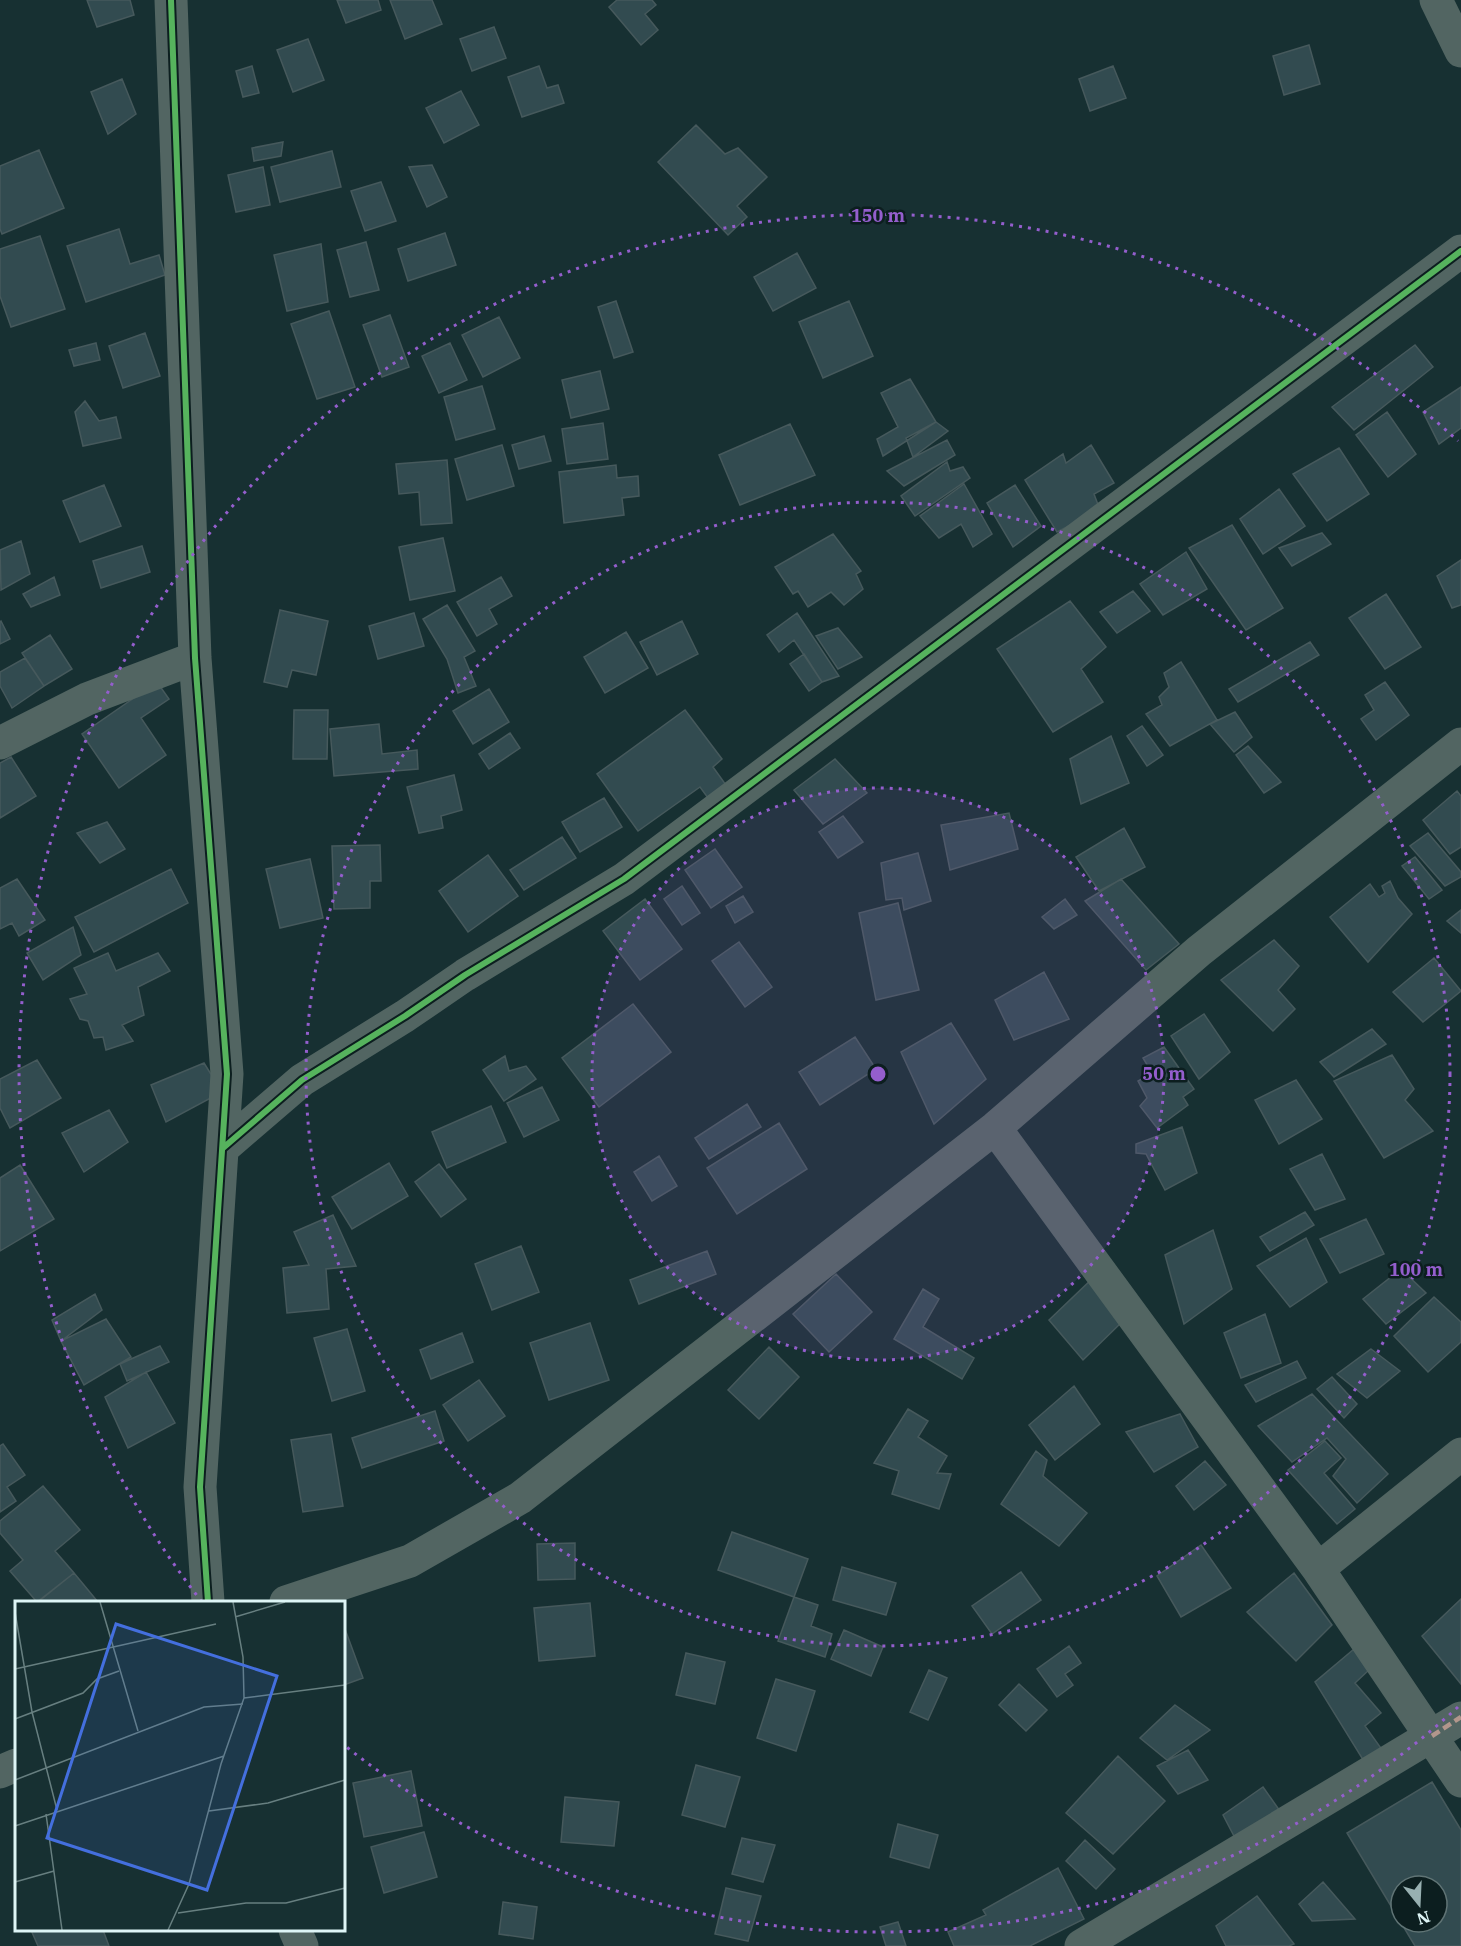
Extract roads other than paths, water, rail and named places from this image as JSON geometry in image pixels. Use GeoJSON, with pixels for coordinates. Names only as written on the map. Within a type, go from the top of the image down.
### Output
{"type":"FeatureCollection","features":[{"type":"Feature","properties":{"kind":"street"},"geometry":{"type":"LineString","coordinates":[[171,0],[195,658],[227,1074],[200,1487],[208,1601]]}},
{"type":"Feature","properties":{"kind":"street"},"geometry":{"type":"LineString","coordinates":[[1436,0],[1461,51]]}},
{"type":"Feature","properties":{"kind":"street"},"geometry":{"type":"LineString","coordinates":[[223,1148],[302,1080],[405,1016],[465,975],[624,879],[1459,257]]}},
{"type":"Feature","properties":{"kind":"street"},"geometry":{"type":"LineString","coordinates":[[0,743],[87,699],[195,658]]}},
{"type":"Feature","properties":{"kind":"street"},"geometry":{"type":"LineString","coordinates":[[289,1601],[410,1562],[520,1498],[995,1128],[1199,951],[1461,744]]}},
{"type":"Feature","properties":{"kind":"street"},"geometry":{"type":"LineString","coordinates":[[995,1128],[1318,1569],[1461,1781]]}},
{"type":"Feature","properties":{"kind":"street"},"geometry":{"type":"LineString","coordinates":[[1318,1569],[1461,1454]]}},
{"type":"Feature","properties":{"kind":"street"},"geometry":{"type":"LineString","coordinates":[[1081,1946],[1461,1718]]}},
{"type":"Feature","properties":{"kind":"street"},"geometry":{"type":"LineString","coordinates":[[0,1772],[15,1765]]}},
{"type":"Feature","properties":{"kind":"street"},"geometry":{"type":"LineString","coordinates":[[297,1931],[302,1946]]}}]}
